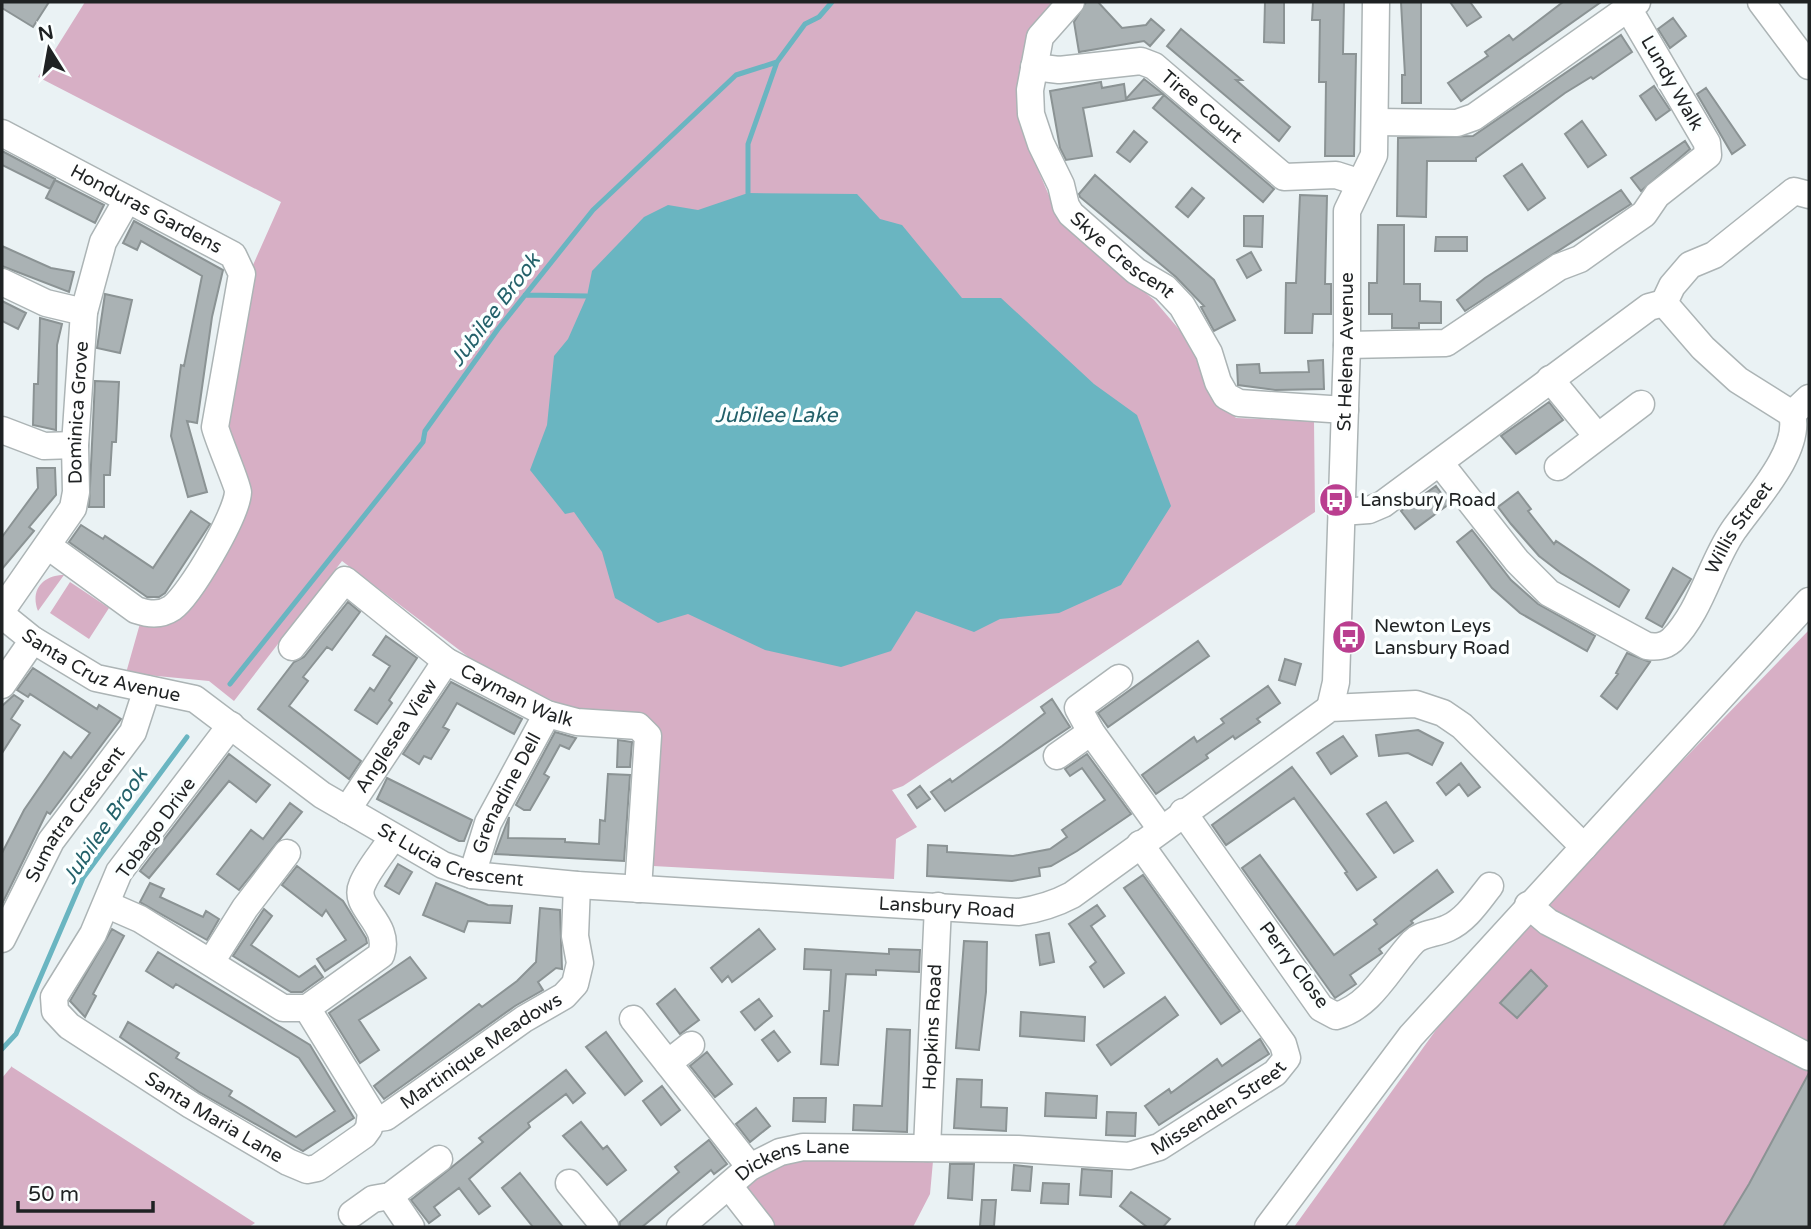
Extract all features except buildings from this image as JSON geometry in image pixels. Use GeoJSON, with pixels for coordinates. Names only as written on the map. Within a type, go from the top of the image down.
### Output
{"type":"FeatureCollection","features":[{"type":"Feature","properties":{"kind":"street","name":"Skye Crescent"},"geometry":{"type":"LineString","coordinates":[[1071,2],[1040,37],[1030,90],[1031,114],[1071,214],[1136,271],[1165,288],[1182,306],[1209,353],[1218,382],[1226,396],[1239,403],[1345,410]]}},
{"type":"Feature","properties":{"kind":"street","name":"St Helena Avenue"},"geometry":{"type":"LineString","coordinates":[[1330,708],[1336,682],[1348,345],[1347,211],[1358,183],[1374,155],[1376,2]]}},
{"type":"Feature","properties":{"kind":"street"},"geometry":{"type":"LineString","coordinates":[[1761,2],[1809,66]]}},
{"type":"Feature","properties":{"kind":"street","name":"Lundy Walk"},"geometry":{"type":"LineString","coordinates":[[1348,345],[1446,343],[1559,267],[1580,259],[1602,230],[1644,214],[1657,195],[1708,155],[1707,143],[1633,5],[1474,117],[1457,123],[1376,122]]}},
{"type":"Feature","properties":{"kind":"street","name":"Tiree Court"},"geometry":{"type":"LineString","coordinates":[[1034,67],[1059,70],[1141,61],[1154,66],[1189,94],[1284,177],[1336,175],[1358,183]]}},
{"type":"Feature","properties":{"kind":"street","name":"Honduras Gardens"},"geometry":{"type":"LineString","coordinates":[[2,133],[233,255],[239,264],[242,282],[216,407],[215,427],[220,450],[238,491],[232,515],[182,598],[163,612],[148,614],[136,610],[48,546]]}},
{"type":"Feature","properties":{"kind":"street"},"geometry":{"type":"LineString","coordinates":[[1341,512],[1369,510],[1383,504],[1649,307],[1664,303],[1672,286],[1690,265],[1714,255],[1794,191],[1809,195]]}},
{"type":"Feature","properties":{"kind":"street","name":"Dominica Grove"},"geometry":{"type":"LineString","coordinates":[[2,613],[73,508],[84,312],[103,242],[127,200]]}},
{"type":"Feature","properties":{"kind":"street"},"geometry":{"type":"LineString","coordinates":[[2,282],[46,303],[84,312]]}},
{"type":"Feature","properties":{"kind":"street","name":"Willis Street"},"geometry":{"type":"LineString","coordinates":[[1440,463],[1517,561],[1549,593],[1647,646],[1660,647],[1671,641],[1689,615],[1732,532],[1762,496],[1790,439],[1800,406],[1738,380],[1703,348],[1664,303]]}},
{"type":"Feature","properties":{"kind":"street"},"geometry":{"type":"LineString","coordinates":[[1550,379],[1597,436]]}},
{"type":"Feature","properties":{"kind":"street"},"geometry":{"type":"LineString","coordinates":[[1558,467],[1641,404]]}},
{"type":"Feature","properties":{"kind":"street"},"geometry":{"type":"LineString","coordinates":[[2,430],[44,446],[75,445]]}},
{"type":"Feature","properties":{"kind":"street","name":"Cayman Walk"},"geometry":{"type":"LineString","coordinates":[[292,647],[345,580],[446,661],[547,714],[577,722],[638,726],[645,730],[648,736],[638,889]]}},
{"type":"Feature","properties":{"kind":"street"},"geometry":{"type":"LineString","coordinates":[[1268,1227],[1411,1036],[1528,905],[1809,601]]}},
{"type":"Feature","properties":{"kind":"street","name":"Santa Cruz Avenue"},"geometry":{"type":"LineString","coordinates":[[2,613],[33,640],[96,678],[182,694],[207,706]]}},
{"type":"Feature","properties":{"kind":"street"},"geometry":{"type":"LineString","coordinates":[[2,685],[33,640]]}},
{"type":"Feature","properties":{"kind":"street","name":"Anglesea View"},"geometry":{"type":"LineString","coordinates":[[347,810],[446,661]]}},
{"type":"Feature","properties":{"kind":"street"},"geometry":{"type":"LineString","coordinates":[[1119,678],[1078,708],[1151,836]]}},
{"type":"Feature","properties":{"kind":"street","name":"Sumatra Crescent"},"geometry":{"type":"LineString","coordinates":[[2,939],[51,841],[133,732],[147,689]]}},
{"type":"Feature","properties":{"kind":"street"},"geometry":{"type":"LineString","coordinates":[[1330,708],[1416,704],[1443,713],[1462,726],[1584,847]]}},
{"type":"Feature","properties":{"kind":"street","name":"St Lucia Crescent"},"geometry":{"type":"LineString","coordinates":[[207,706],[322,795],[443,866],[472,875],[736,895]]}},
{"type":"Feature","properties":{"kind":"street","name":"Lansbury Road"},"geometry":{"type":"LineString","coordinates":[[736,895],[1019,912],[1054,905],[1330,708]]}},
{"type":"Feature","properties":{"kind":"street","name":"Grenadine Dell"},"geometry":{"type":"LineString","coordinates":[[472,875],[488,823],[547,714]]}},
{"type":"Feature","properties":{"kind":"street","name":"Tobago Drive"},"geometry":{"type":"LineString","coordinates":[[55,1011],[54,997],[108,905],[120,873],[231,725]]}},
{"type":"Feature","properties":{"kind":"street"},"geometry":{"type":"LineString","coordinates":[[1058,756],[1091,732]]}},
{"type":"Feature","properties":{"kind":"street","name":"Perry Close"},"geometry":{"type":"LineString","coordinates":[[1182,812],[1321,1008],[1336,1016],[1348,1013],[1390,974],[1412,943],[1459,921],[1490,886]]}},
{"type":"Feature","properties":{"kind":"street","name":"Missenden Street"},"geometry":{"type":"LineString","coordinates":[[927,1148],[1018,1149],[1107,1156],[1148,1152],[1275,1073],[1287,1058],[1283,1044],[1151,836]]}},
{"type":"Feature","properties":{"kind":"street"},"geometry":{"type":"LineString","coordinates":[[108,905],[140,919],[283,1008],[307,1008],[382,955],[386,942],[383,931],[361,898],[360,887],[392,838]]}},
{"type":"Feature","properties":{"kind":"street"},"geometry":{"type":"LineString","coordinates":[[211,962],[245,908],[287,853]]}},
{"type":"Feature","properties":{"kind":"street","name":"Martinique Meadows"},"geometry":{"type":"LineString","coordinates":[[371,1119],[386,1117],[524,1019],[564,996],[575,984],[580,963],[575,936],[577,885]]}},
{"type":"Feature","properties":{"kind":"street"},"geometry":{"type":"LineString","coordinates":[[1528,905],[1548,922],[1809,1057]]}},
{"type":"Feature","properties":{"kind":"street","name":"Hopkins Road"},"geometry":{"type":"LineString","coordinates":[[927,1148],[938,906]]}},
{"type":"Feature","properties":{"kind":"street"},"geometry":{"type":"LineString","coordinates":[[307,1008],[369,1103],[371,1119]]}},
{"type":"Feature","properties":{"kind":"street","name":"Santa Maria Lane"},"geometry":{"type":"LineString","coordinates":[[55,1011],[69,1026],[191,1105],[307,1170],[317,1168],[364,1135],[371,1119]]}},
{"type":"Feature","properties":{"kind":"street"},"geometry":{"type":"LineString","coordinates":[[633,1019],[750,1167]]}},
{"type":"Feature","properties":{"kind":"street"},"geometry":{"type":"LineString","coordinates":[[668,1063],[691,1045]]}},
{"type":"Feature","properties":{"kind":"street","name":"Dickens Lane"},"geometry":{"type":"LineString","coordinates":[[680,1227],[750,1167],[780,1152],[803,1147],[927,1148]]}},
{"type":"Feature","properties":{"kind":"street"},"geometry":{"type":"LineString","coordinates":[[352,1214],[373,1199],[390,1196],[439,1158]]}},
{"type":"Feature","properties":{"kind":"street"},"geometry":{"type":"LineString","coordinates":[[569,1183],[605,1227]]}},
{"type":"Feature","properties":{"kind":"street"},"geometry":{"type":"LineString","coordinates":[[729,1186],[761,1227]]}},
{"type":"Feature","properties":{"kind":"street"},"geometry":{"type":"LineString","coordinates":[[390,1196],[411,1227]]}},
{"type":"Feature","properties":{"kind":"shaded area"},"geometry":{"type":"Polygon","coordinates":[[[85,2],[1052,2],[1030,38],[1030,151],[1059,219],[1154,300],[1195,348],[1216,397],[1236,418],[1314,421],[1315,512],[903,786],[892,790],[917,827],[896,839],[894,879],[653,866],[660,746],[572,710],[483,668],[342,561],[234,701],[209,681],[126,673],[141,620],[237,528],[235,456],[227,414],[249,274],[281,202],[38,77],[85,2]]]}},
{"type":"Feature","properties":{"kind":"shaded area"},"geometry":{"type":"Polygon","coordinates":[[[64,575],[38,611],[36,597],[40,586],[50,578],[64,575]]]}},
{"type":"Feature","properties":{"kind":"shaded area"},"geometry":{"type":"Polygon","coordinates":[[[70,582],[109,608],[89,639],[50,613],[70,582]]]}},
{"type":"Feature","properties":{"kind":"shaded area"},"geometry":{"type":"Polygon","coordinates":[[[1809,630],[1809,1227],[1294,1227],[1477,973],[1809,630]]]}},
{"type":"Feature","properties":{"kind":"shaded area"},"geometry":{"type":"Polygon","coordinates":[[[12,1066],[255,1223],[249,1227],[2,1227],[2,1078],[12,1066]]]}},
{"type":"Feature","properties":{"kind":"shaded area"},"geometry":{"type":"Polygon","coordinates":[[[796,1159],[933,1161],[930,1194],[913,1227],[775,1227],[744,1188],[754,1176],[796,1159]]]}},
{"type":"Feature","properties":{"kind":"water","name":"Jubilee Lake"},"geometry":{"type":"Polygon","coordinates":[[[748,193],[857,194],[880,219],[902,225],[962,298],[1001,298],[1094,384],[1137,415],[1171,506],[1121,585],[1059,613],[1000,619],[974,632],[916,611],[891,651],[841,667],[765,650],[688,614],[658,623],[615,598],[602,552],[574,512],[565,514],[530,470],[547,425],[554,356],[568,339],[587,296],[592,271],[644,217],[668,205],[698,210],[748,193]]]}},
{"type":"Feature","properties":{"kind":"waterway","name":"Jubilee Brook"},"geometry":{"type":"LineString","coordinates":[[230,684],[423,442],[425,431],[498,329],[593,210],[736,75],[777,62],[805,24],[819,17],[832,2]]}},
{"type":"Feature","properties":{"kind":"waterway"},"geometry":{"type":"LineString","coordinates":[[748,193],[748,144],[777,62]]}},
{"type":"Feature","properties":{"kind":"waterway"},"geometry":{"type":"LineString","coordinates":[[525,295],[587,296]]}},
{"type":"Feature","properties":{"kind":"waterway","name":"Jubilee Brook"},"geometry":{"type":"LineString","coordinates":[[2,1049],[16,1034],[83,878],[187,737]]}},
{"type":"Feature","properties":{"kind":"place","name":"Lansbury Road"},"geometry":{"type":"Point","coordinates":[1336,500]}},
{"type":"Feature","properties":{"kind":"place","name":"Newton Leys Lansbury Road"},"geometry":{"type":"Point","coordinates":[1349,637]}}]}
